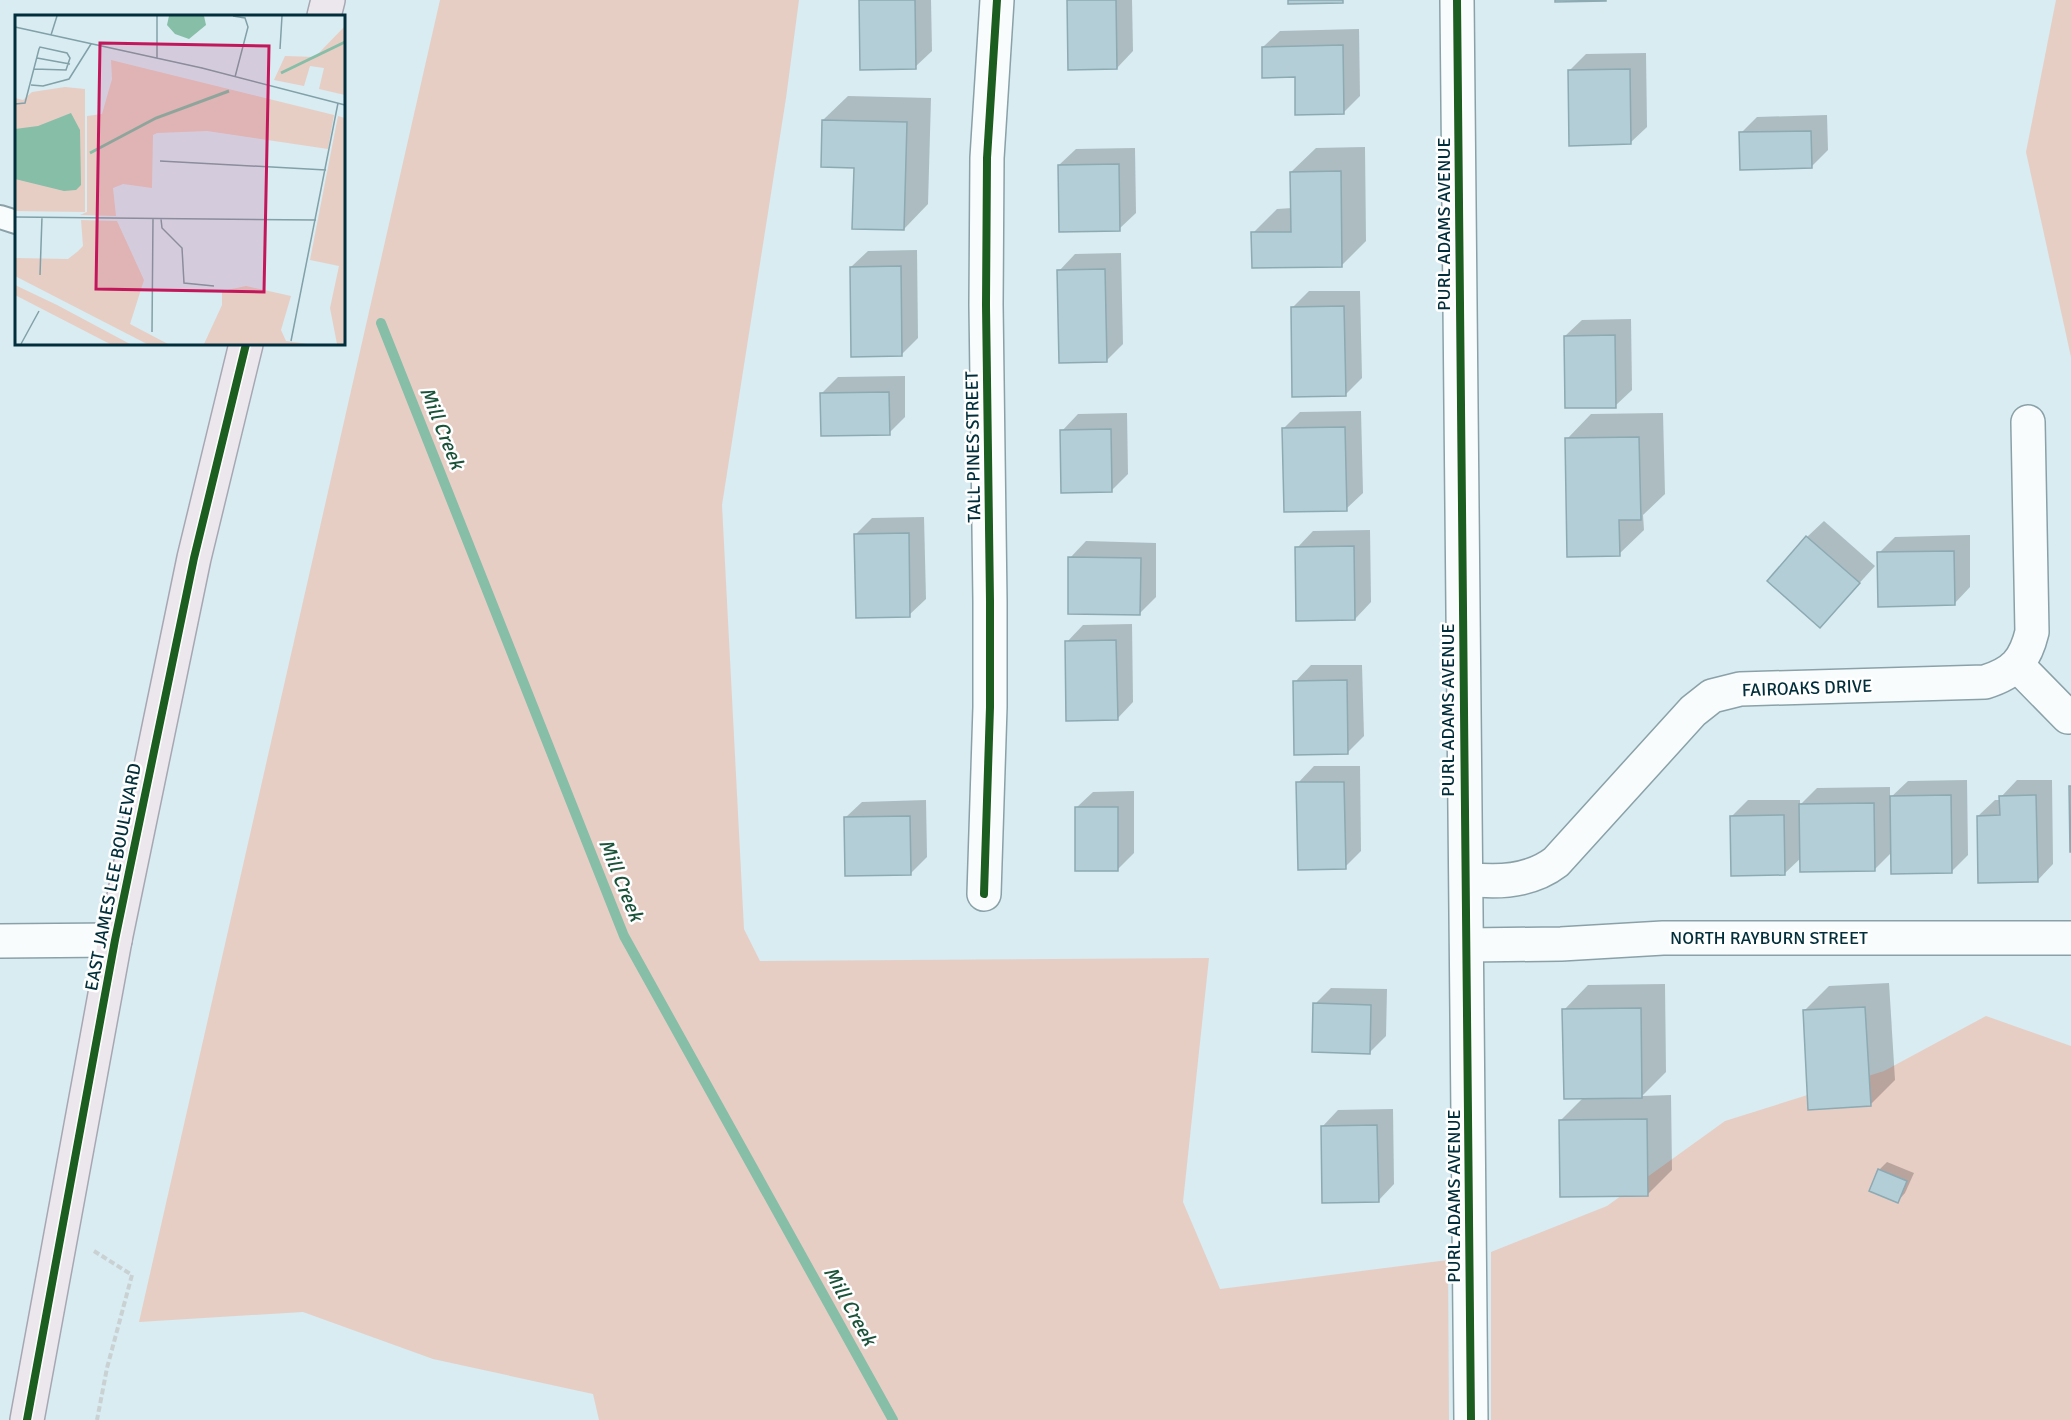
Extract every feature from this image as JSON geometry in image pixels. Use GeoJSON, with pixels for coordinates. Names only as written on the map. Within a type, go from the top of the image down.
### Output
{"type":"FeatureCollection","features":[{"type":"Feature","properties":{"kind":"main road"},"geometry":{"type":"LineString","coordinates":[[324,15],[328,0]]}},
{"type":"Feature","properties":{"kind":"main road","name":"EAST JAMES LEE BOULEVARD"},"geometry":{"type":"LineString","coordinates":[[27,1420],[115,940],[194,558],[246,345]]}},
{"type":"Feature","properties":{"kind":"street","name":"TALL PINES STREET"},"geometry":{"type":"LineString","coordinates":[[984,894],[990,707],[986,305],[987,158],[997,0]]}},
{"type":"Feature","properties":{"kind":"street","name":"PURL ADAMS AVENUE"},"geometry":{"type":"LineString","coordinates":[[1457,0],[1464,833],[1477,881],[1467,945],[1471,1420]]}},
{"type":"Feature","properties":{"kind":"street"},"geometry":{"type":"LineString","coordinates":[[2028,422],[2032,632],[2028,649],[2017,665],[2068,717]]}},
{"type":"Feature","properties":{"kind":"street","name":"FAIROAKS DRIVE"},"geometry":{"type":"LineString","coordinates":[[1477,881],[1531,876],[1546,870],[1556,862],[1693,711],[1712,696],[1740,689],[1985,682],[2003,676],[2017,665]]}},
{"type":"Feature","properties":{"kind":"street","name":"NORTH RAYBURN STREET"},"geometry":{"type":"LineString","coordinates":[[1467,945],[1561,944],[1664,938],[2071,938]]}},
{"type":"Feature","properties":{"kind":"street"},"geometry":{"type":"LineString","coordinates":[[0,941],[115,940]]}},
{"type":"Feature","properties":{"kind":"lane"},"geometry":{"type":"LineString","coordinates":[[0,218],[15,222]]}},
{"type":"Feature","properties":{"kind":"path"},"geometry":{"type":"LineString","coordinates":[[62,1230],[132,1275],[107,1368],[97,1420]]}},
{"type":"Feature","properties":{"kind":"shaded area"},"geometry":{"type":"Polygon","coordinates":[[[440,0],[799,0],[786,98],[722,505],[744,929],[760,961],[1209,958],[1183,1202],[1220,1289],[1448,1260],[1449,1420],[599,1420],[593,1394],[433,1359],[303,1312],[139,1322],[440,0]]]}},
{"type":"Feature","properties":{"kind":"shaded area"},"geometry":{"type":"Polygon","coordinates":[[[2056,0],[2071,0],[2071,357],[2026,152],[2056,0]]]}},
{"type":"Feature","properties":{"kind":"shaded area"},"geometry":{"type":"Polygon","coordinates":[[[1986,1016],[2071,1046],[2071,1420],[1491,1420],[1491,1252],[1607,1206],[1725,1121],[1884,1071],[1986,1016]]]}},
{"type":"Feature","properties":{"kind":"building"},"geometry":{"type":"Polygon","coordinates":[[[859,0],[915,0],[916,69],[860,70],[859,0]]]}},
{"type":"Feature","properties":{"kind":"building"},"geometry":{"type":"Polygon","coordinates":[[[1067,0],[1116,0],[1117,69],[1068,70],[1067,0]]]}},
{"type":"Feature","properties":{"kind":"building"},"geometry":{"type":"Polygon","coordinates":[[[1288,0],[1343,0],[1343,3],[1288,4],[1288,0]]]}},
{"type":"Feature","properties":{"kind":"building"},"geometry":{"type":"Polygon","coordinates":[[[1555,0],[1606,0],[1606,1],[1555,2],[1555,0]]]}},
{"type":"Feature","properties":{"kind":"building"},"geometry":{"type":"Polygon","coordinates":[[[1343,45],[1344,114],[1295,115],[1295,77],[1262,78],[1262,47],[1343,45]]]}},
{"type":"Feature","properties":{"kind":"building"},"geometry":{"type":"Polygon","coordinates":[[[1630,69],[1631,144],[1569,146],[1568,70],[1630,69]]]}},
{"type":"Feature","properties":{"kind":"building"},"geometry":{"type":"Polygon","coordinates":[[[822,120],[907,122],[904,230],[852,229],[854,168],[821,167],[822,120]]]}},
{"type":"Feature","properties":{"kind":"building"},"geometry":{"type":"Polygon","coordinates":[[[1811,131],[1812,168],[1740,170],[1739,132],[1811,131]]]}},
{"type":"Feature","properties":{"kind":"building"},"geometry":{"type":"Polygon","coordinates":[[[1119,164],[1120,231],[1059,232],[1058,165],[1119,164]]]}},
{"type":"Feature","properties":{"kind":"building"},"geometry":{"type":"Polygon","coordinates":[[[1341,171],[1342,267],[1252,268],[1251,232],[1291,232],[1290,172],[1341,171]]]}},
{"type":"Feature","properties":{"kind":"building"},"geometry":{"type":"Polygon","coordinates":[[[901,266],[902,356],[851,357],[850,267],[901,266]]]}},
{"type":"Feature","properties":{"kind":"building"},"geometry":{"type":"Polygon","coordinates":[[[1105,269],[1107,362],[1059,363],[1057,270],[1105,269]]]}},
{"type":"Feature","properties":{"kind":"building"},"geometry":{"type":"Polygon","coordinates":[[[1344,306],[1346,396],[1292,397],[1291,307],[1344,306]]]}},
{"type":"Feature","properties":{"kind":"building"},"geometry":{"type":"Polygon","coordinates":[[[1615,335],[1616,408],[1565,408],[1564,336],[1615,335]]]}},
{"type":"Feature","properties":{"kind":"building"},"geometry":{"type":"Polygon","coordinates":[[[889,392],[890,435],[821,436],[820,393],[889,392]]]}},
{"type":"Feature","properties":{"kind":"building"},"geometry":{"type":"Polygon","coordinates":[[[1345,427],[1347,511],[1284,512],[1282,428],[1345,427]]]}},
{"type":"Feature","properties":{"kind":"building"},"geometry":{"type":"Polygon","coordinates":[[[1111,429],[1112,492],[1061,493],[1060,430],[1111,429]]]}},
{"type":"Feature","properties":{"kind":"building"},"geometry":{"type":"Polygon","coordinates":[[[1639,437],[1641,520],[1619,520],[1620,556],[1567,557],[1565,438],[1639,437]]]}},
{"type":"Feature","properties":{"kind":"building"},"geometry":{"type":"Polygon","coordinates":[[[909,533],[910,617],[856,618],[854,534],[909,533]]]}},
{"type":"Feature","properties":{"kind":"building"},"geometry":{"type":"Polygon","coordinates":[[[1806,536],[1860,583],[1820,628],[1767,581],[1806,536]]]}},
{"type":"Feature","properties":{"kind":"building"},"geometry":{"type":"Polygon","coordinates":[[[1354,546],[1355,620],[1296,621],[1295,547],[1354,546]]]}},
{"type":"Feature","properties":{"kind":"building"},"geometry":{"type":"Polygon","coordinates":[[[1954,551],[1955,605],[1878,607],[1877,552],[1954,551]]]}},
{"type":"Feature","properties":{"kind":"building"},"geometry":{"type":"Polygon","coordinates":[[[1068,557],[1141,558],[1140,615],[1068,614],[1068,557]]]}},
{"type":"Feature","properties":{"kind":"building"},"geometry":{"type":"Polygon","coordinates":[[[1116,640],[1118,720],[1066,721],[1065,641],[1116,640]]]}},
{"type":"Feature","properties":{"kind":"building"},"geometry":{"type":"Polygon","coordinates":[[[1347,680],[1348,754],[1294,755],[1293,681],[1347,680]]]}},
{"type":"Feature","properties":{"kind":"building"},"geometry":{"type":"Polygon","coordinates":[[[1296,782],[1344,782],[1346,869],[1298,870],[1296,782]]]}},
{"type":"Feature","properties":{"kind":"building"},"geometry":{"type":"Polygon","coordinates":[[[2069,786],[2071,786],[2071,852],[2070,852],[2069,786]]]}},
{"type":"Feature","properties":{"kind":"building"},"geometry":{"type":"Polygon","coordinates":[[[1951,795],[1952,873],[1891,874],[1890,796],[1951,795]]]}},
{"type":"Feature","properties":{"kind":"building"},"geometry":{"type":"Polygon","coordinates":[[[2036,795],[2038,882],[1978,883],[1977,816],[2000,815],[1999,796],[2036,795]]]}},
{"type":"Feature","properties":{"kind":"building"},"geometry":{"type":"Polygon","coordinates":[[[1874,803],[1875,871],[1800,872],[1799,804],[1874,803]]]}},
{"type":"Feature","properties":{"kind":"building"},"geometry":{"type":"Polygon","coordinates":[[[1075,807],[1118,807],[1118,871],[1075,871],[1075,807]]]}},
{"type":"Feature","properties":{"kind":"building"},"geometry":{"type":"Polygon","coordinates":[[[1784,815],[1785,875],[1731,876],[1730,816],[1784,815]]]}},
{"type":"Feature","properties":{"kind":"building"},"geometry":{"type":"Polygon","coordinates":[[[910,816],[911,875],[845,876],[844,817],[910,816]]]}},
{"type":"Feature","properties":{"kind":"building"},"geometry":{"type":"Polygon","coordinates":[[[1313,1003],[1371,1005],[1370,1054],[1312,1052],[1313,1003]]]}},
{"type":"Feature","properties":{"kind":"building"},"geometry":{"type":"Polygon","coordinates":[[[1865,1007],[1871,1106],[1808,1110],[1803,1010],[1865,1007]]]}},
{"type":"Feature","properties":{"kind":"building"},"geometry":{"type":"Polygon","coordinates":[[[1641,1008],[1642,1098],[1564,1099],[1562,1009],[1641,1008]]]}},
{"type":"Feature","properties":{"kind":"building"},"geometry":{"type":"Polygon","coordinates":[[[1647,1119],[1648,1196],[1560,1197],[1559,1120],[1647,1119]]]}},
{"type":"Feature","properties":{"kind":"building"},"geometry":{"type":"Polygon","coordinates":[[[1377,1125],[1379,1202],[1322,1203],[1321,1126],[1377,1125]]]}},
{"type":"Feature","properties":{"kind":"building"},"geometry":{"type":"Polygon","coordinates":[[[1878,1169],[1907,1181],[1898,1203],[1869,1191],[1878,1169]]]}},
{"type":"Feature","properties":{"kind":"waterway","name":"Mill Creek"},"geometry":{"type":"LineString","coordinates":[[381,323],[624,936],[893,1420]]}},
{"type":"Feature","properties":{"kind":"cycle path"},"geometry":{"type":"LineString","coordinates":[[984,894],[990,707],[986,305],[987,158],[997,0]]}},
{"type":"Feature","properties":{"kind":"cycle path"},"geometry":{"type":"LineString","coordinates":[[1457,0],[1471,1420]]}},
{"type":"Feature","properties":{"kind":"cycle path"},"geometry":{"type":"LineString","coordinates":[[27,1420],[115,940],[194,558],[246,345]]}}]}
